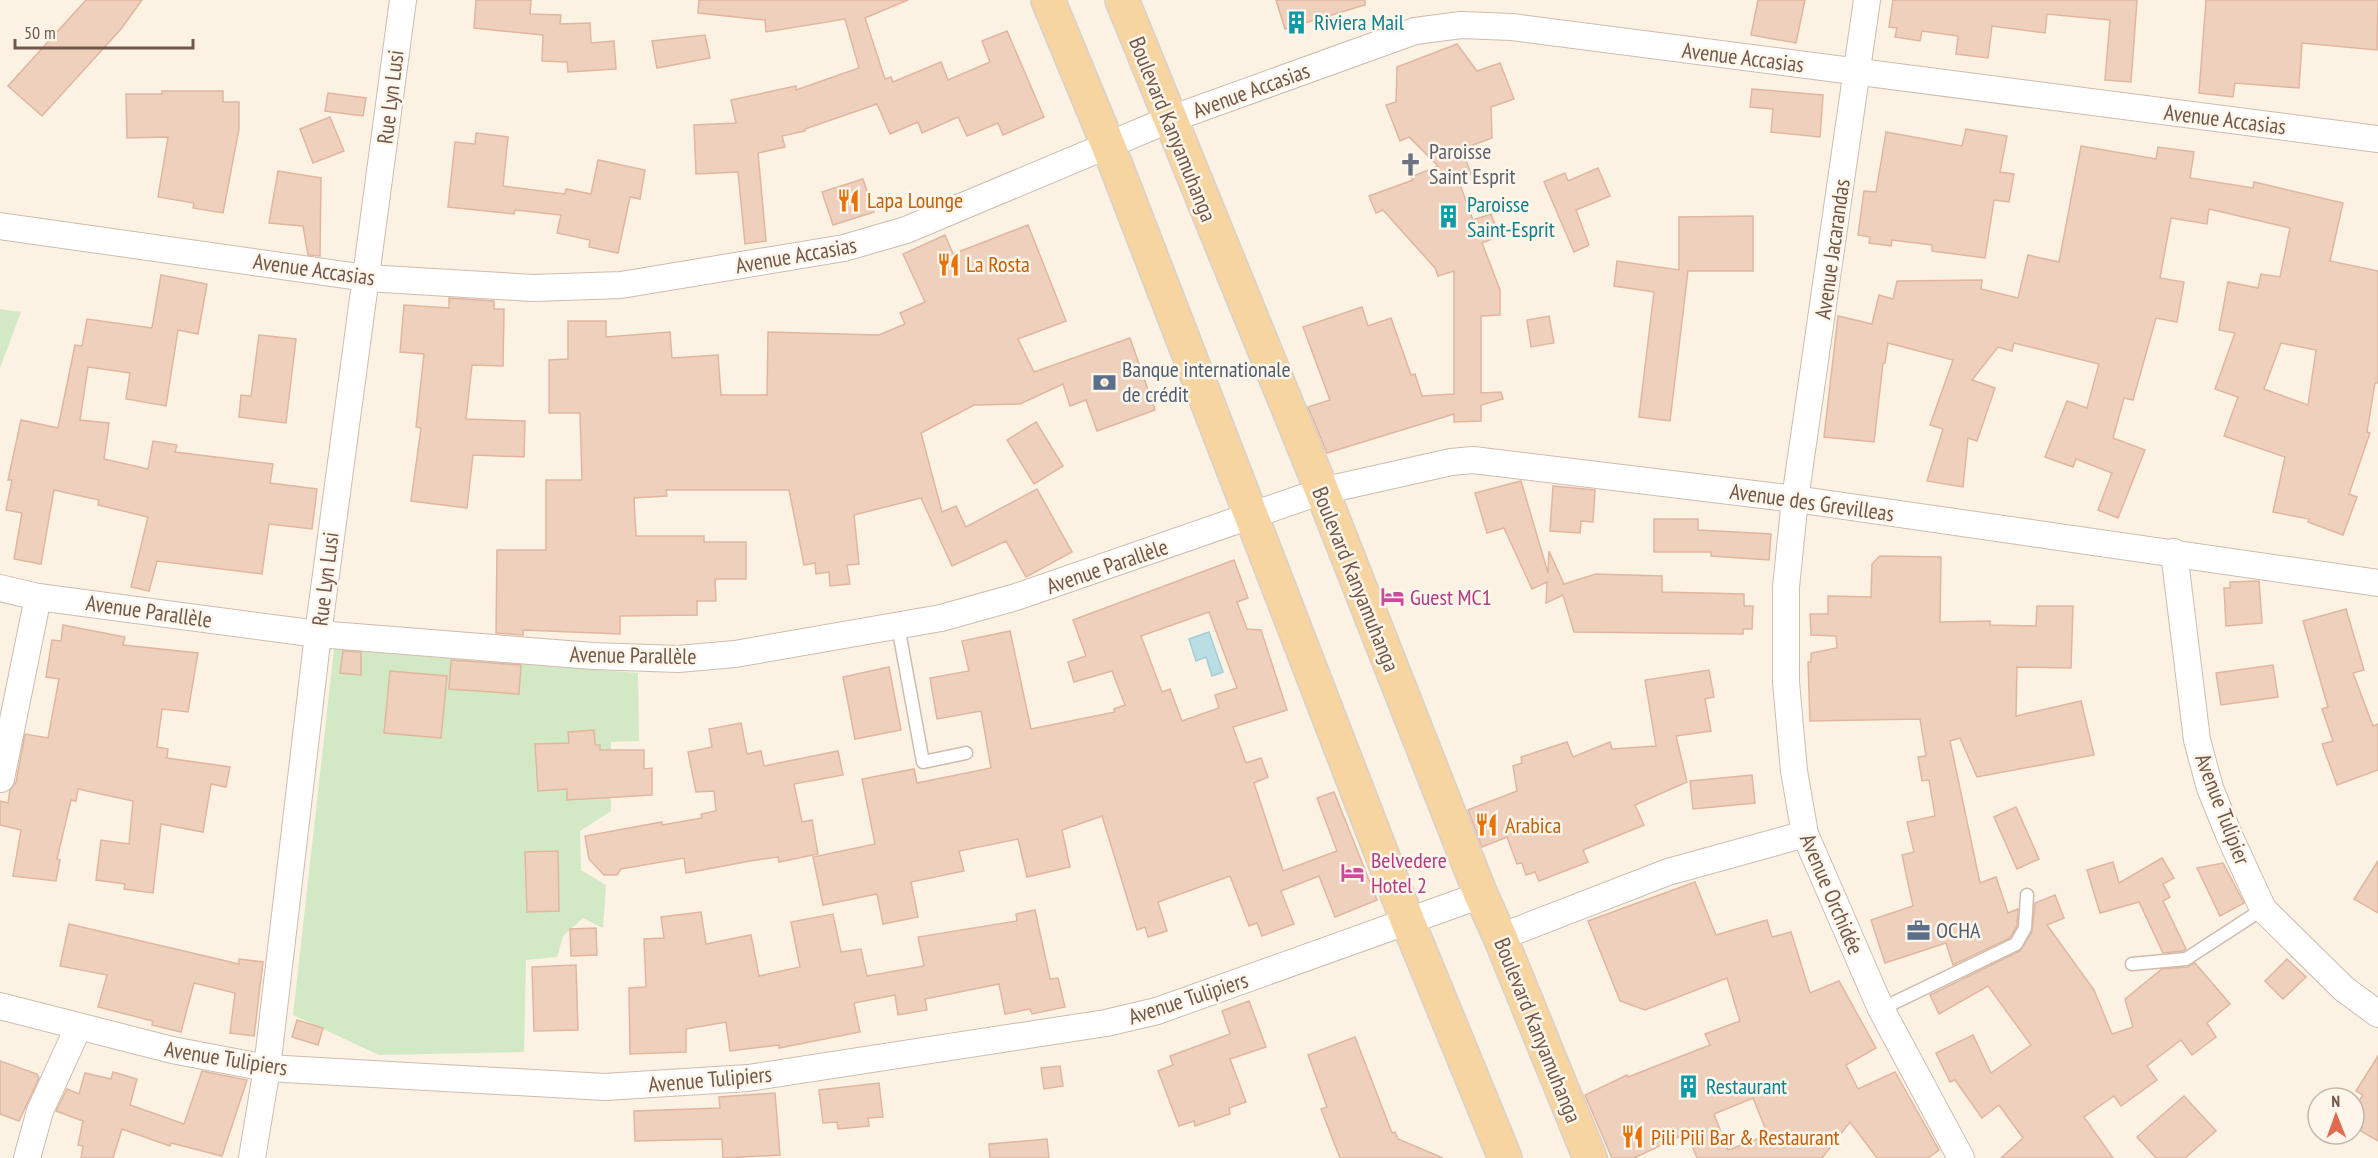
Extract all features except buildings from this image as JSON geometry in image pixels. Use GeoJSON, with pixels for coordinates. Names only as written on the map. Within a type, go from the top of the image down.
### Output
{"type":"FeatureCollection","features":[{"type":"Feature","properties":{"kind":"main road"},"geometry":{"type":"LineString","coordinates":[[1048,0],[1108,145],[1250,518],[1408,922],[1505,1158]]}},
{"type":"Feature","properties":{"kind":"main road","name":"Boulevard Kanyamuhanga"},"geometry":{"type":"LineString","coordinates":[[1122,0],[1168,120],[1322,491],[1480,895],[1500,937],[1590,1158]]}},
{"type":"Feature","properties":{"kind":"street","name":"Rue Lyn Lusi"},"geometry":{"type":"LineString","coordinates":[[252,1158],[267,1068],[318,634],[402,0]]}},
{"type":"Feature","properties":{"kind":"street","name":"Avenue Jacarandas"},"geometry":{"type":"LineString","coordinates":[[1795,499],[1867,0]]}},
{"type":"Feature","properties":{"kind":"street","name":"Avenue Accasias"},"geometry":{"type":"LineString","coordinates":[[0,226],[366,278],[533,288],[621,285],[844,248],[906,230],[1168,120],[1415,31],[1461,25],[1512,27],[2378,140]]}},
{"type":"Feature","properties":{"kind":"street","name":"Avenue des Grevilleas"},"geometry":{"type":"LineString","coordinates":[[1250,518],[1322,491],[1451,462],[1473,460],[1795,499],[2378,583]]}},
{"type":"Feature","properties":{"kind":"street","name":"Avenue Orchidée"},"geometry":{"type":"LineString","coordinates":[[1795,499],[1786,587],[1786,682],[1794,771],[1805,834],[1881,1009],[1961,1158]]}},
{"type":"Feature","properties":{"kind":"street","name":"Avenue Parallèle"},"geometry":{"type":"LineString","coordinates":[[0,588],[38,597],[318,634],[593,656],[678,659],[735,654],[941,618],[1016,597],[1250,518]]}},
{"type":"Feature","properties":{"kind":"street","name":"Avenue Tulipier"},"geometry":{"type":"LineString","coordinates":[[2174,552],[2197,740],[2210,788],[2263,909],[2344,989],[2378,1014]]}},
{"type":"Feature","properties":{"kind":"street"},"geometry":{"type":"LineString","coordinates":[[2,779],[38,597]]}},
{"type":"Feature","properties":{"kind":"street"},"geometry":{"type":"LineString","coordinates":[[1500,937],[1668,872],[1805,834]]}},
{"type":"Feature","properties":{"kind":"street","name":"Avenue Tulipiers"},"geometry":{"type":"LineString","coordinates":[[0,1006],[78,1028],[172,1050],[267,1068],[605,1087],[748,1078],[1106,1023],[1157,1011],[1480,895]]}},
{"type":"Feature","properties":{"kind":"street"},"geometry":{"type":"LineString","coordinates":[[27,1158],[40,1112],[78,1028]]}},
{"type":"Feature","properties":{"kind":"lane"},"geometry":{"type":"LineString","coordinates":[[898,626],[923,762],[966,753]]}},
{"type":"Feature","properties":{"kind":"lane"},"geometry":{"type":"LineString","coordinates":[[1881,1009],[2016,944],[2025,928],[2027,895]]}},
{"type":"Feature","properties":{"kind":"lane"},"geometry":{"type":"LineString","coordinates":[[2132,963],[2186,959],[2263,909]]}},
{"type":"Feature","properties":{"kind":"green space"},"geometry":{"type":"Polygon","coordinates":[[[0,309],[21,312],[0,368],[0,309]]]}},
{"type":"Feature","properties":{"kind":"green space"},"geometry":{"type":"Polygon","coordinates":[[[334,649],[638,673],[639,741],[611,742],[611,811],[580,831],[581,870],[606,885],[603,928],[583,918],[563,936],[557,957],[526,960],[524,1052],[379,1055],[293,1015],[334,649]]]}},
{"type":"Feature","properties":{"kind":"water"},"geometry":{"type":"Polygon","coordinates":[[[1209,632],[1223,672],[1212,676],[1206,657],[1196,661],[1189,639],[1209,632]]]}},
{"type":"Feature","properties":{"kind":"place","name":"Riviera Mail"},"geometry":{"type":"Point","coordinates":[1296,22]}},
{"type":"Feature","properties":{"kind":"place","name":"Paroisse Saint Esprit"},"geometry":{"type":"Point","coordinates":[1411,164]}},
{"type":"Feature","properties":{"kind":"place","name":"Lapa Lounge"},"geometry":{"type":"Point","coordinates":[849,200]}},
{"type":"Feature","properties":{"kind":"place","name":"Paroisse Saint-Esprit"},"geometry":{"type":"Point","coordinates":[1449,217]}},
{"type":"Feature","properties":{"kind":"place","name":"La Rosta"},"geometry":{"type":"Point","coordinates":[948,264]}},
{"type":"Feature","properties":{"kind":"place","name":"Banque internationale de crédit"},"geometry":{"type":"Point","coordinates":[1104,382]}},
{"type":"Feature","properties":{"kind":"place","name":"Guest MC1"},"geometry":{"type":"Point","coordinates":[1392,597]}},
{"type":"Feature","properties":{"kind":"place","name":"Arabica"},"geometry":{"type":"Point","coordinates":[1487,825]}},
{"type":"Feature","properties":{"kind":"place","name":"Belvedere Hotel 2"},"geometry":{"type":"Point","coordinates":[1353,873]}},
{"type":"Feature","properties":{"kind":"place","name":"OCHA"},"geometry":{"type":"Point","coordinates":[1918,930]}},
{"type":"Feature","properties":{"kind":"place","name":"Restaurant"},"geometry":{"type":"Point","coordinates":[1688,1086]}},
{"type":"Feature","properties":{"kind":"place","name":"Pili Pili Bar & Restaurant"},"geometry":{"type":"Point","coordinates":[1633,1137]}}]}
